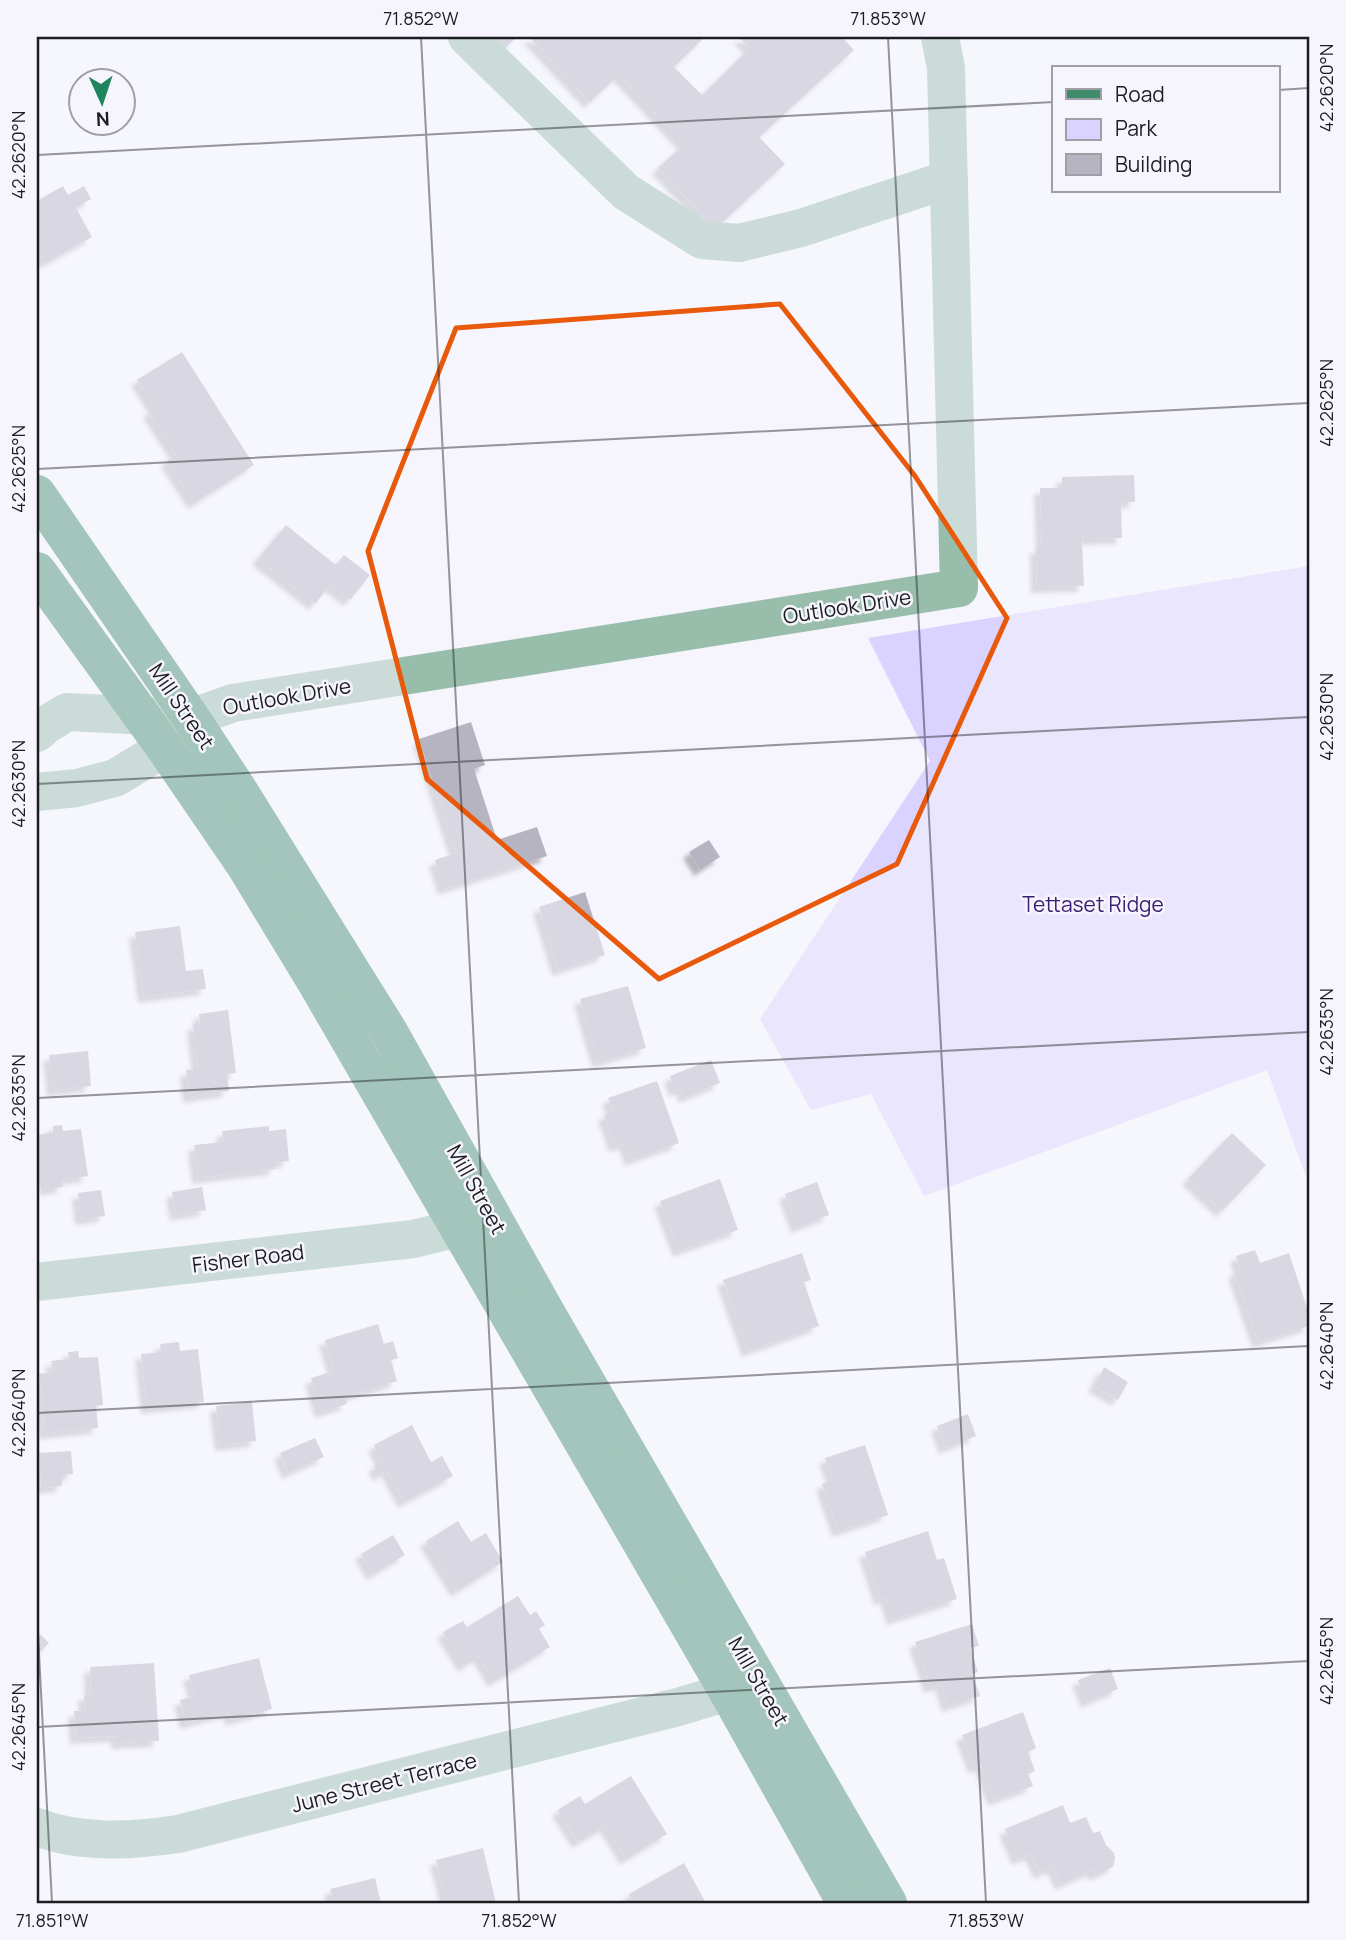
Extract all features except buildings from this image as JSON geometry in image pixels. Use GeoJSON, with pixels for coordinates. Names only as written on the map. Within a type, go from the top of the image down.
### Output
{"type":"FeatureCollection","features":[{"type":"Feature","properties":{"kind":"main road","name":"Mill Street"},"geometry":{"type":"LineString","coordinates":[[37,494],[237,788],[389,1032],[544,1309],[888,1903]]}},
{"type":"Feature","properties":{"kind":"main road","name":"Mill Street"},"geometry":{"type":"LineString","coordinates":[[37,571],[165,748],[244,865],[295,947],[729,1692],[846,1903]]}},
{"type":"Feature","properties":{"kind":"street"},"geometry":{"type":"LineString","coordinates":[[467,37],[626,192],[702,240],[739,243],[788,231],[948,179]]}},
{"type":"Feature","properties":{"kind":"street","name":"Outlook Drive"},"geometry":{"type":"LineString","coordinates":[[191,718],[233,703],[959,588],[946,68],[940,37]]}},
{"type":"Feature","properties":{"kind":"street"},"geometry":{"type":"LineString","coordinates":[[37,733],[67,712],[191,718]]}},
{"type":"Feature","properties":{"kind":"street"},"geometry":{"type":"LineString","coordinates":[[37,792],[78,788],[115,778],[165,748],[191,718]]}},
{"type":"Feature","properties":{"kind":"street","name":"Fisher Road"},"geometry":{"type":"LineString","coordinates":[[37,1282],[413,1239],[459,1228]]}},
{"type":"Feature","properties":{"kind":"street","name":"June Street Terrace"},"geometry":{"type":"LineString","coordinates":[[37,1827],[64,1835],[95,1839],[133,1839],[178,1834],[729,1692]]}},
{"type":"Feature","properties":{"kind":"highlighted area"},"geometry":{"type":"Polygon","coordinates":[[[780,304],[915,476],[1007,618],[897,864],[659,979],[427,779],[368,551],[456,328],[780,304]]]}},
{"type":"Feature","properties":{"kind":"green space","name":"Tettaset Ridge"},"geometry":{"type":"Polygon","coordinates":[[[1309,566],[1309,1185],[1267,1070],[924,1196],[871,1094],[811,1110],[760,1019],[930,761],[868,638],[1309,566]]]}}]}
